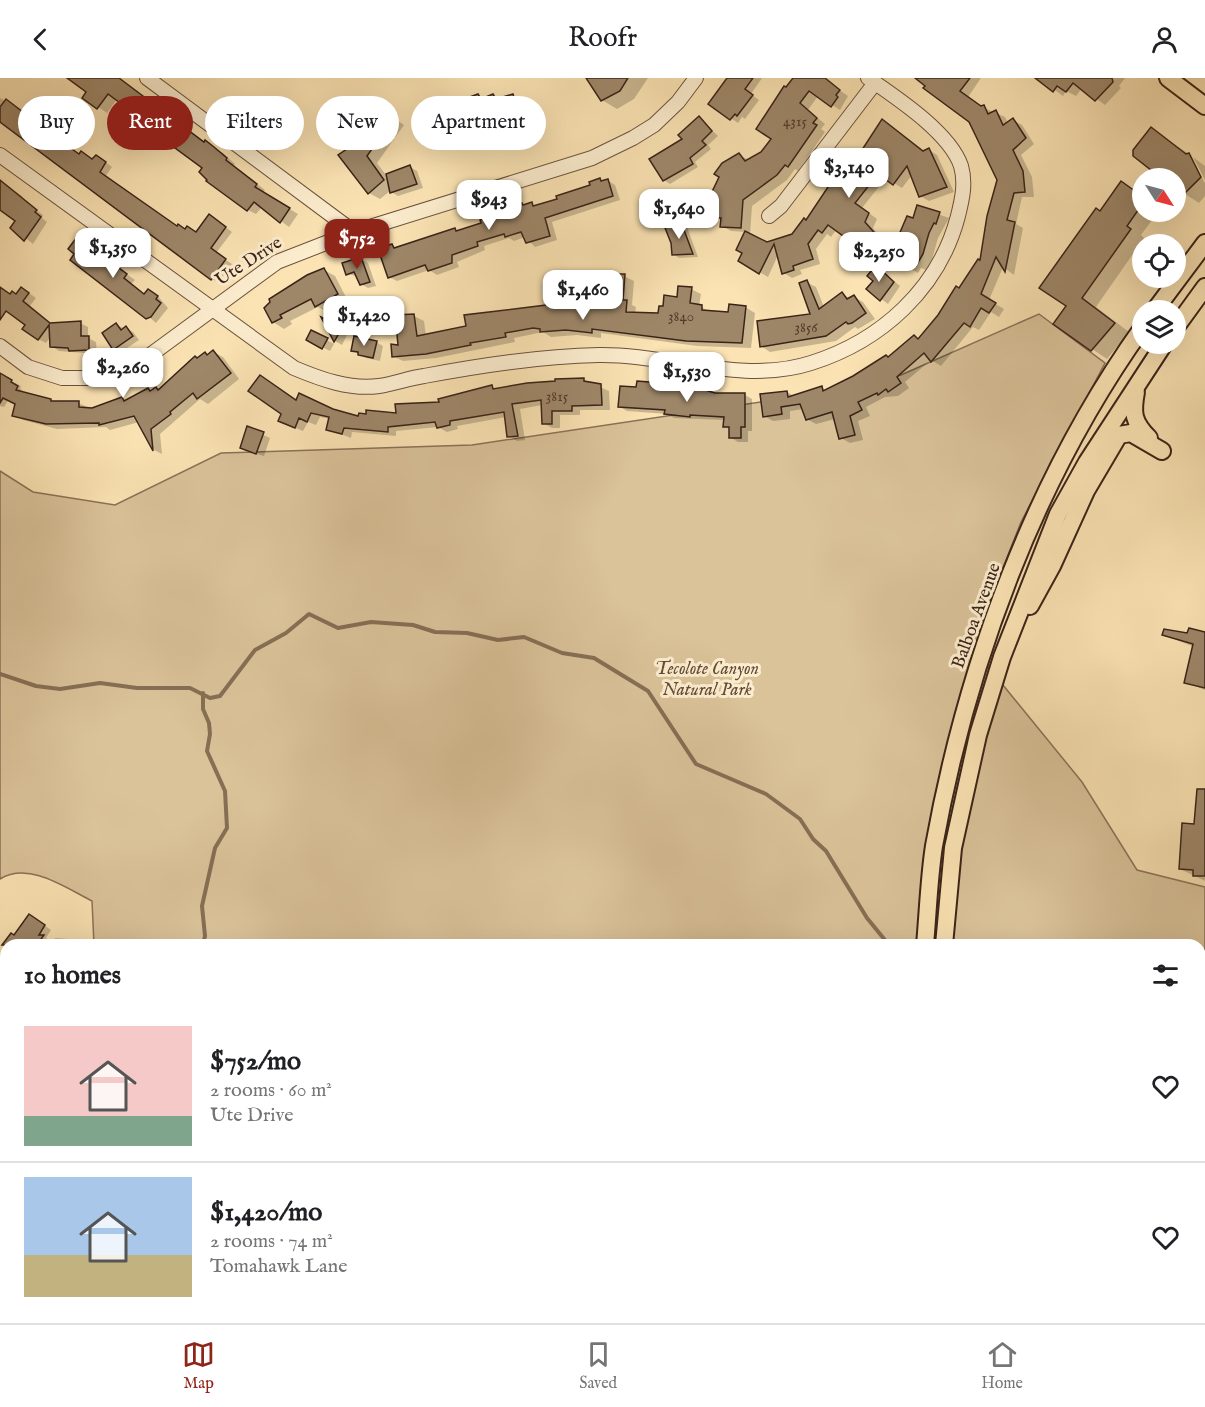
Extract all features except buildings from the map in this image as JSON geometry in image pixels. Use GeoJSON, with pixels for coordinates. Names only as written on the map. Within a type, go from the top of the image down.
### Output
{"type":"FeatureCollection","features":[{"type":"Feature","properties":{"kind":"main road"},"geometry":{"type":"LineString","coordinates":[[1168,78],[1205,106]]}},
{"type":"Feature","properties":{"kind":"main road"},"geometry":{"type":"LineString","coordinates":[[1162,300],[1205,243]]}},
{"type":"Feature","properties":{"kind":"main road"},"geometry":{"type":"LineString","coordinates":[[1186,313],[1205,287]]}},
{"type":"Feature","properties":{"kind":"main road","name":"Balboa Avenue"},"geometry":{"type":"LineString","coordinates":[[926,939],[934,847],[961,726],[987,640],[1029,531],[1079,426],[1132,344]]}},
{"type":"Feature","properties":{"kind":"main road","name":"Balboa Avenue"},"geometry":{"type":"LineString","coordinates":[[945,939],[953,848],[978,735],[1002,657],[1058,514],[1087,462],[1157,354]]}},
{"type":"Feature","properties":{"kind":"main road"},"geometry":{"type":"LineString","coordinates":[[1002,657],[1052,566],[1086,491],[1119,435],[1131,433],[1162,451],[1136,425],[1132,410],[1137,384]]}},
{"type":"Feature","properties":{"kind":"street"},"geometry":{"type":"LineString","coordinates":[[147,78],[354,232]]}},
{"type":"Feature","properties":{"kind":"street","name":"Ute Drive"},"geometry":{"type":"LineString","coordinates":[[0,346],[28,367],[63,378],[98,378],[138,364],[277,262],[354,232],[592,158],[654,125],[678,102],[696,78]]}},
{"type":"Feature","properties":{"kind":"street"},"geometry":{"type":"LineString","coordinates":[[0,155],[294,368],[321,380],[351,385],[380,386],[398,380],[510,361],[601,355],[778,371],[809,364],[851,348],[878,332],[899,315],[921,291],[939,263],[954,231],[963,198],[964,183],[961,166],[947,140],[872,80],[781,206],[769,216]]}},
{"type":"Feature","properties":{"kind":"green space","name":"Tecolote Canyon Natural Park"},"geometry":{"type":"Polygon","coordinates":[[[1039,314],[1105,363],[1021,522],[972,647],[1082,782],[1137,870],[1205,887],[1205,939],[94,939],[92,901],[47,878],[35,875],[11,874],[0,879],[0,471],[33,492],[115,505],[221,453],[472,445],[801,396],[901,375],[1039,314]]]}},
{"type":"Feature","properties":{"kind":"waterway"},"geometry":{"type":"LineString","coordinates":[[0,674],[36,686],[60,689],[100,683],[137,688],[190,688],[210,698],[220,696],[255,650],[286,633],[309,614],[338,628],[371,622],[413,625],[435,632],[467,633],[498,640],[524,637],[562,653],[594,658],[648,691],[696,764],[766,794],[800,819],[813,839],[826,851],[867,918],[884,939]]}},
{"type":"Feature","properties":{"kind":"waterway"},"geometry":{"type":"LineString","coordinates":[[203,693],[203,709],[209,723],[210,734],[207,751],[225,791],[227,828],[215,848],[202,906],[204,939]]}}]}
